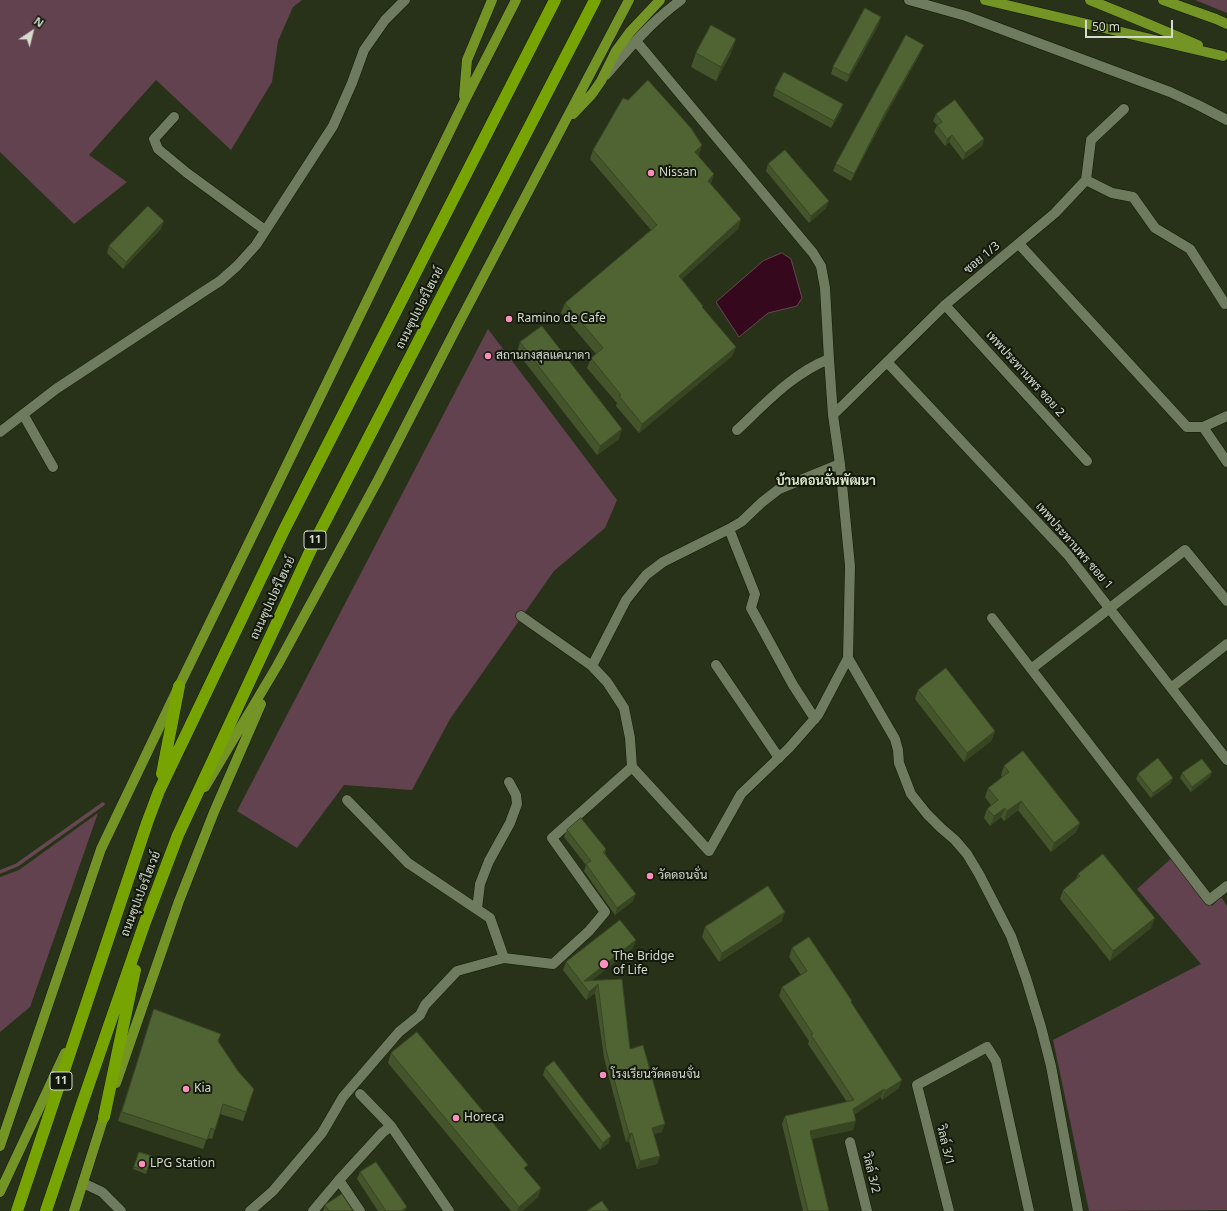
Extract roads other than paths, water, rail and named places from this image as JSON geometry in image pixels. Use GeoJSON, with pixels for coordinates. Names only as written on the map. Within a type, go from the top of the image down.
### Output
{"type":"FeatureCollection","features":[{"type":"Feature","properties":{"kind":"highway","name":"ถนนซุปเปอร์ไฮเวย์"},"geometry":{"type":"LineString","coordinates":[[17,1211],[159,791],[284,530],[555,0]]}},
{"type":"Feature","properties":{"kind":"highway","name":"ถนนซุปเปอร์ไฮเวย์"},"geometry":{"type":"LineString","coordinates":[[46,1211],[145,922],[178,835],[314,543],[595,0]]}},
{"type":"Feature","properties":{"kind":"highway"},"geometry":{"type":"LineString","coordinates":[[159,791],[179,686]]}},
{"type":"Feature","properties":{"kind":"highway"},"geometry":{"type":"LineString","coordinates":[[104,1117],[145,922]]}},
{"type":"Feature","properties":{"kind":"main road"},"geometry":{"type":"LineString","coordinates":[[464,102],[467,60],[492,0]]}},
{"type":"Feature","properties":{"kind":"main road"},"geometry":{"type":"LineString","coordinates":[[0,1146],[101,849],[464,102],[516,0]]}},
{"type":"Feature","properties":{"kind":"main road"},"geometry":{"type":"LineString","coordinates":[[186,819],[277,666],[378,480],[629,0]]}},
{"type":"Feature","properties":{"kind":"main road"},"geometry":{"type":"LineString","coordinates":[[564,124],[592,94],[601,81],[616,51],[630,32],[660,0]]}},
{"type":"Feature","properties":{"kind":"main road"},"geometry":{"type":"LineString","coordinates":[[985,0],[1225,57]]}},
{"type":"Feature","properties":{"kind":"main road"},"geometry":{"type":"LineString","coordinates":[[1090,0],[1225,57]]}},
{"type":"Feature","properties":{"kind":"main road"},"geometry":{"type":"LineString","coordinates":[[1163,0],[1227,24]]}},
{"type":"Feature","properties":{"kind":"main road"},"geometry":{"type":"LineString","coordinates":[[1183,0],[1216,19]]}},
{"type":"Feature","properties":{"kind":"main road"},"geometry":{"type":"LineString","coordinates":[[74,1211],[104,1117],[178,902],[214,812],[277,666]]}},
{"type":"Feature","properties":{"kind":"main road"},"geometry":{"type":"LineString","coordinates":[[0,1192],[84,1012]]}},
{"type":"Feature","properties":{"kind":"street"},"geometry":{"type":"LineString","coordinates":[[0,432],[56,389],[220,281],[237,266],[256,245],[333,126],[352,83],[364,50],[385,20],[405,0]]}},
{"type":"Feature","properties":{"kind":"street"},"geometry":{"type":"LineString","coordinates":[[601,81],[664,12],[681,0]]}},
{"type":"Feature","properties":{"kind":"street"},"geometry":{"type":"LineString","coordinates":[[909,0],[966,16],[1170,92],[1227,120]]}},
{"type":"Feature","properties":{"kind":"street"},"geometry":{"type":"LineString","coordinates":[[521,616],[592,666],[607,682],[624,708],[630,738],[632,767],[709,851],[741,794],[789,748],[818,715],[848,658],[850,566],[840,464],[833,415],[824,278],[821,266],[814,253],[636,41]]}},
{"type":"Feature","properties":{"kind":"street"},"geometry":{"type":"LineString","coordinates":[[1124,109],[1091,140],[1086,180],[1112,193],[1133,197],[1155,228],[1190,249],[1225,304]]}},
{"type":"Feature","properties":{"kind":"street"},"geometry":{"type":"LineString","coordinates":[[174,117],[154,139],[158,148],[187,173],[265,230]]}},
{"type":"Feature","properties":{"kind":"street","name":"ซอย 1/3"},"geometry":{"type":"LineString","coordinates":[[833,415],[945,305],[1054,213],[1086,180]]}},
{"type":"Feature","properties":{"kind":"street"},"geometry":{"type":"LineString","coordinates":[[1019,244],[1187,427],[1203,427],[1227,416]]}},
{"type":"Feature","properties":{"kind":"street","name":"เทพประทานพร ซอย 2"},"geometry":{"type":"LineString","coordinates":[[945,305],[1087,461]]}},
{"type":"Feature","properties":{"kind":"street"},"geometry":{"type":"LineString","coordinates":[[737,430],[791,381],[816,364],[829,359]]}},
{"type":"Feature","properties":{"kind":"street","name":"เทพประทานพร ซอย 1"},"geometry":{"type":"LineString","coordinates":[[887,362],[1068,555],[1227,760]]}},
{"type":"Feature","properties":{"kind":"street"},"geometry":{"type":"LineString","coordinates":[[23,414],[53,467]]}},
{"type":"Feature","properties":{"kind":"street"},"geometry":{"type":"LineString","coordinates":[[1203,427],[1227,462]]}},
{"type":"Feature","properties":{"kind":"street"},"geometry":{"type":"LineString","coordinates":[[592,666],[626,600],[646,575],[663,562],[741,522],[761,503],[779,489],[840,464]]}},
{"type":"Feature","properties":{"kind":"street"},"geometry":{"type":"LineString","coordinates":[[729,529],[755,594],[751,608],[793,685],[815,719]]}},
{"type":"Feature","properties":{"kind":"street"},"geometry":{"type":"LineString","coordinates":[[1031,669],[1185,550],[1227,601]]}},
{"type":"Feature","properties":{"kind":"street"},"geometry":{"type":"LineString","coordinates":[[992,618],[1209,900],[1227,886]]}},
{"type":"Feature","properties":{"kind":"street"},"geometry":{"type":"LineString","coordinates":[[1171,688],[1227,644]]}},
{"type":"Feature","properties":{"kind":"street"},"geometry":{"type":"LineString","coordinates":[[848,658],[895,739],[899,762],[912,794],[927,814],[955,840],[967,854],[980,874],[1011,936],[1026,978],[1051,1066],[1078,1211]]}},
{"type":"Feature","properties":{"kind":"street"},"geometry":{"type":"LineString","coordinates":[[716,665],[779,758]]}},
{"type":"Feature","properties":{"kind":"street"},"geometry":{"type":"LineString","coordinates":[[250,1211],[273,1191],[322,1133],[343,1097],[399,1032],[420,1015],[425,1005],[457,971],[504,958],[553,964],[589,931],[605,912],[552,838],[632,767]]}},
{"type":"Feature","properties":{"kind":"street"},"geometry":{"type":"LineString","coordinates":[[477,909],[480,884],[489,861],[510,823],[517,804],[516,795],[509,782]]}},
{"type":"Feature","properties":{"kind":"street"},"geometry":{"type":"LineString","coordinates":[[347,800],[408,863],[490,918],[504,958]]}},
{"type":"Feature","properties":{"kind":"street","name":"วิลล์ 3/1"},"geometry":{"type":"LineString","coordinates":[[949,1211],[917,1085],[987,1047],[996,1061],[1029,1211]]}},
{"type":"Feature","properties":{"kind":"street"},"geometry":{"type":"LineString","coordinates":[[360,1094],[391,1126],[449,1211]]}},
{"type":"Feature","properties":{"kind":"street"},"geometry":{"type":"LineString","coordinates":[[313,1211],[382,1133],[391,1126]]}},
{"type":"Feature","properties":{"kind":"street","name":"วิลล์ 3/2"},"geometry":{"type":"LineString","coordinates":[[850,1142],[867,1211]]}},
{"type":"Feature","properties":{"kind":"street"},"geometry":{"type":"LineString","coordinates":[[339,1180],[360,1211]]}},
{"type":"Feature","properties":{"kind":"street"},"geometry":{"type":"LineString","coordinates":[[83,1183],[102,1192],[121,1211]]}},
{"type":"Feature","properties":{"kind":"waterway"},"geometry":{"type":"LineString","coordinates":[[0,872],[17,865],[103,804]]}},
{"type":"Feature","properties":{"kind":"place","name":"Nissan"},"geometry":{"type":"Point","coordinates":[651,173]}},
{"type":"Feature","properties":{"kind":"place","name":"Ramino de Cafe"},"geometry":{"type":"Point","coordinates":[509,319]}},
{"type":"Feature","properties":{"kind":"place","name":"สถานกงสุลแคนาดา"},"geometry":{"type":"Point","coordinates":[488,356]}},
{"type":"Feature","properties":{"kind":"place","name":"วัดดอนจั่น"},"geometry":{"type":"Point","coordinates":[650,876]}},
{"type":"Feature","properties":{"kind":"place","name":"The Bridge of Life"},"geometry":{"type":"Point","coordinates":[604,964]}},
{"type":"Feature","properties":{"kind":"place","name":"โรงเรียนวัดดอนจั่น"},"geometry":{"type":"Point","coordinates":[603,1075]}},
{"type":"Feature","properties":{"kind":"place","name":"Kia"},"geometry":{"type":"Point","coordinates":[186,1089]}},
{"type":"Feature","properties":{"kind":"place","name":"Horeca"},"geometry":{"type":"Point","coordinates":[456,1118]}},
{"type":"Feature","properties":{"kind":"place","name":"LPG Station"},"geometry":{"type":"Point","coordinates":[142,1164]}},
{"type":"Feature","properties":{"kind":"district","name":"บ้านดอนจั่นพัฒนา"},"geometry":{"type":"Point","coordinates":[826,481]}}]}
